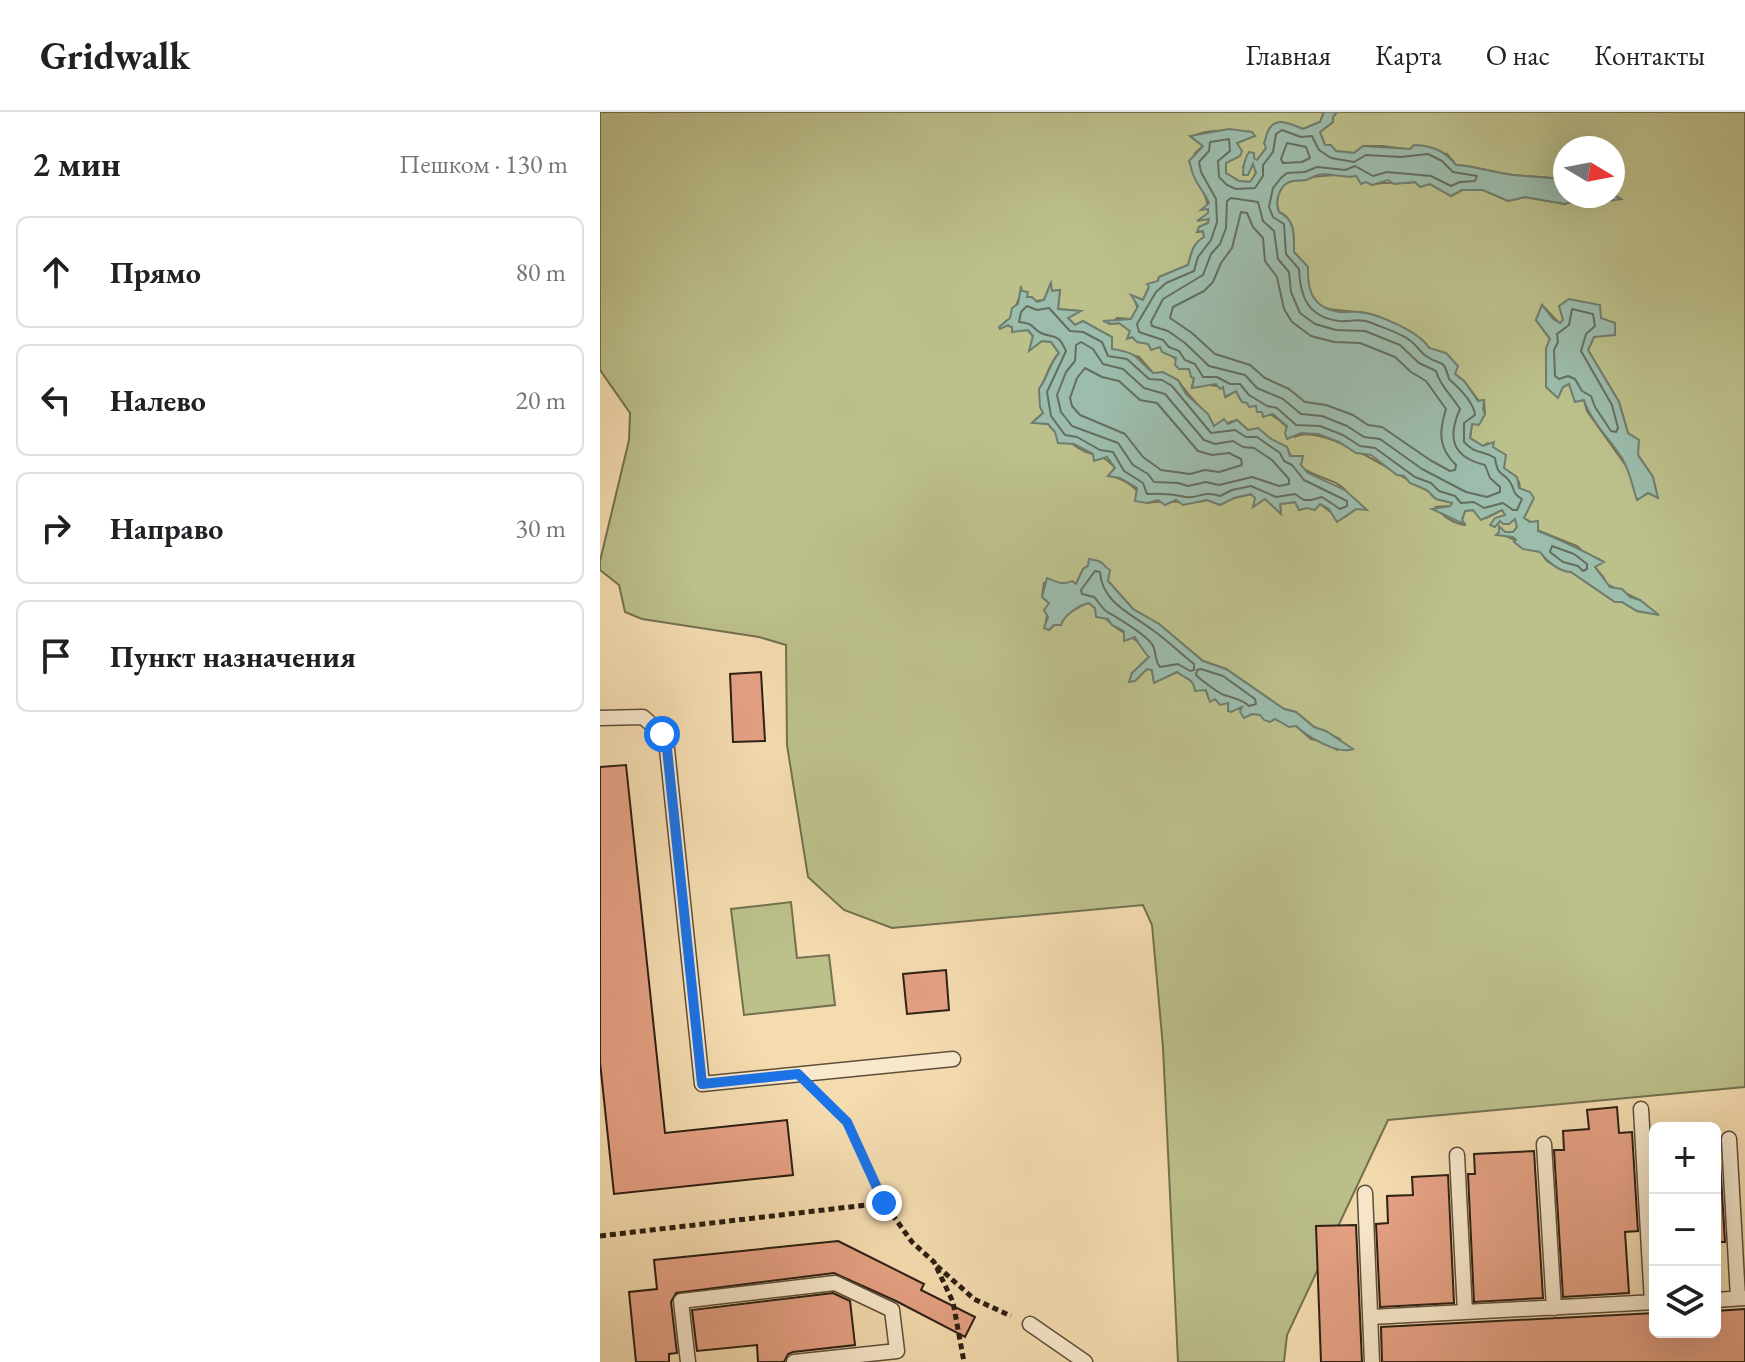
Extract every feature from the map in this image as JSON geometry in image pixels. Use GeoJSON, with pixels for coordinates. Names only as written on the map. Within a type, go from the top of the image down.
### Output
{"type":"FeatureCollection","features":[{"type":"Feature","properties":{"kind":"lane"},"geometry":{"type":"LineString","coordinates":[[600,718],[643,717],[662,734],[667,749],[702,1084],[953,1059]]}},
{"type":"Feature","properties":{"kind":"lane"},"geometry":{"type":"LineString","coordinates":[[1641,1109],[1651,1266]]}},
{"type":"Feature","properties":{"kind":"lane"},"geometry":{"type":"LineString","coordinates":[[1721,1300],[1742,1298],[1729,1139]]}},
{"type":"Feature","properties":{"kind":"lane"},"geometry":{"type":"LineString","coordinates":[[1544,1144],[1554,1308]]}},
{"type":"Feature","properties":{"kind":"lane"},"geometry":{"type":"LineString","coordinates":[[1457,1155],[1465,1312]]}},
{"type":"Feature","properties":{"kind":"lane"},"geometry":{"type":"LineString","coordinates":[[1365,1193],[1372,1362]]}},
{"type":"Feature","properties":{"kind":"lane"},"geometry":{"type":"LineString","coordinates":[[688,1362],[681,1301],[835,1283],[892,1310],[897,1351],[794,1362]]}},
{"type":"Feature","properties":{"kind":"lane"},"geometry":{"type":"LineString","coordinates":[[1371,1317],[1649,1302]]}},
{"type":"Feature","properties":{"kind":"lane"},"geometry":{"type":"LineString","coordinates":[[1030,1324],[1085,1362]]}},
{"type":"Feature","properties":{"kind":"path"},"geometry":{"type":"LineString","coordinates":[[798,1074],[847,1122],[884,1203],[912,1242],[974,1299],[1030,1324]]}},
{"type":"Feature","properties":{"kind":"path"},"geometry":{"type":"LineString","coordinates":[[600,1236],[884,1203]]}},
{"type":"Feature","properties":{"kind":"path"},"geometry":{"type":"LineString","coordinates":[[934,1262],[953,1302],[964,1362]]}},
{"type":"Feature","properties":{"kind":"green space"},"geometry":{"type":"Polygon","coordinates":[[[600,112],[1324,112],[1320,122],[1303,129],[1293,126],[1268,137],[1266,148],[1257,160],[1248,159],[1243,167],[1249,169],[1254,163],[1256,173],[1251,182],[1239,181],[1226,173],[1226,162],[1233,159],[1237,143],[1254,136],[1214,131],[1191,137],[1203,146],[1195,153],[1195,163],[1208,204],[1208,223],[1199,227],[1198,232],[1203,231],[1204,237],[1194,246],[1188,265],[1159,277],[1149,287],[1143,300],[1133,296],[1138,309],[1131,319],[1117,318],[1111,324],[1119,323],[1130,331],[1128,337],[1160,347],[1185,369],[1189,369],[1194,378],[1192,387],[1204,384],[1223,387],[1226,397],[1236,391],[1240,399],[1277,419],[1295,437],[1307,434],[1341,443],[1429,491],[1435,498],[1453,503],[1436,507],[1452,521],[1464,525],[1465,511],[1473,510],[1486,518],[1502,510],[1506,514],[1496,522],[1516,519],[1517,527],[1513,532],[1505,532],[1506,536],[1540,552],[1547,561],[1571,572],[1615,602],[1622,602],[1637,611],[1656,614],[1640,600],[1606,584],[1595,567],[1599,559],[1587,555],[1577,546],[1537,530],[1538,526],[1524,518],[1519,482],[1504,468],[1504,460],[1488,443],[1483,446],[1470,438],[1472,424],[1479,424],[1485,414],[1484,400],[1479,401],[1455,374],[1450,358],[1386,320],[1366,313],[1326,308],[1313,300],[1308,267],[1294,252],[1292,228],[1288,219],[1279,212],[1278,196],[1283,186],[1291,181],[1349,175],[1372,185],[1430,184],[1451,196],[1462,190],[1483,190],[1508,201],[1525,197],[1553,202],[1553,208],[1625,208],[1625,136],[1553,136],[1553,178],[1456,165],[1447,154],[1382,146],[1363,146],[1354,153],[1335,151],[1325,145],[1320,132],[1333,122],[1337,112],[1745,112],[1745,1087],[1388,1120],[1287,1335],[1284,1362],[1178,1362],[1163,1047],[1152,925],[1143,905],[892,928],[844,910],[808,877],[787,745],[786,645],[759,637],[642,619],[625,612],[619,585],[600,570],[629,440],[630,413],[600,370],[600,112]],[[1050,285],[1044,300],[1040,301],[1029,298],[1022,291],[1011,318],[1005,322],[1005,325],[1012,327],[1012,331],[1028,330],[1033,336],[1030,349],[1042,341],[1051,342],[1059,353],[1039,389],[1043,413],[1033,422],[1048,424],[1080,449],[1106,459],[1115,468],[1109,475],[1131,485],[1147,503],[1207,500],[1220,505],[1252,494],[1256,497],[1254,506],[1265,498],[1281,513],[1280,504],[1295,502],[1299,510],[1320,504],[1335,515],[1345,517],[1356,509],[1341,486],[1307,471],[1292,458],[1287,447],[1248,430],[1237,420],[1215,427],[1178,380],[1153,373],[1139,357],[1112,349],[1112,337],[1083,322],[1075,325],[1068,318],[1079,311],[1058,309],[1060,290],[1051,291],[1050,285]],[[1542,305],[1536,320],[1550,339],[1546,387],[1563,387],[1569,383],[1575,401],[1584,400],[1587,411],[1629,470],[1638,499],[1648,493],[1653,477],[1628,433],[1619,402],[1588,350],[1594,337],[1563,320],[1560,324],[1542,305]],[[1088,566],[1083,569],[1076,584],[1044,583],[1042,597],[1049,603],[1045,628],[1049,630],[1074,610],[1089,603],[1145,650],[1149,657],[1132,673],[1137,676],[1147,669],[1152,670],[1154,682],[1177,672],[1206,690],[1208,697],[1296,726],[1311,739],[1325,742],[1337,750],[1340,739],[1314,727],[1296,712],[1284,709],[1226,669],[1203,661],[1159,624],[1133,609],[1108,581],[1088,566]]]}},
{"type":"Feature","properties":{"kind":"green space"},"geometry":{"type":"Polygon","coordinates":[[[791,902],[797,958],[829,955],[835,1005],[744,1015],[731,909],[791,902]]]}},
{"type":"Feature","properties":{"kind":"water"},"geometry":{"type":"Polygon","coordinates":[[[1324,112],[1337,112],[1333,122],[1320,132],[1325,145],[1331,145],[1336,151],[1354,153],[1363,146],[1410,149],[1414,145],[1427,146],[1442,152],[1456,165],[1553,178],[1553,202],[1525,197],[1508,201],[1483,190],[1462,190],[1451,196],[1430,184],[1420,187],[1415,182],[1394,184],[1388,180],[1372,185],[1366,182],[1361,184],[1356,176],[1323,174],[1288,182],[1279,193],[1277,203],[1279,212],[1291,223],[1294,252],[1308,267],[1313,297],[1330,310],[1366,313],[1386,320],[1408,330],[1429,348],[1446,353],[1458,366],[1455,374],[1478,401],[1484,400],[1485,414],[1479,425],[1472,424],[1470,438],[1483,446],[1494,442],[1493,447],[1506,455],[1504,468],[1517,477],[1519,488],[1530,492],[1534,498],[1524,518],[1530,522],[1538,521],[1538,531],[1604,562],[1595,567],[1610,587],[1622,589],[1659,615],[1615,602],[1571,572],[1554,565],[1540,552],[1523,549],[1514,542],[1513,537],[1496,535],[1499,526],[1505,532],[1513,532],[1517,527],[1515,519],[1509,524],[1500,521],[1495,527],[1490,525],[1495,518],[1505,515],[1502,510],[1481,520],[1473,510],[1465,511],[1462,520],[1466,525],[1432,509],[1452,503],[1436,499],[1427,490],[1397,475],[1371,455],[1356,453],[1339,442],[1318,434],[1301,433],[1287,439],[1287,426],[1273,414],[1263,417],[1256,406],[1249,407],[1242,402],[1236,391],[1225,397],[1223,387],[1220,389],[1216,384],[1192,388],[1194,378],[1189,369],[1179,369],[1175,365],[1176,358],[1162,352],[1160,347],[1151,350],[1148,344],[1137,342],[1132,337],[1127,339],[1130,331],[1119,323],[1103,321],[1131,319],[1138,306],[1131,295],[1143,300],[1149,287],[1147,284],[1188,265],[1194,246],[1204,237],[1203,231],[1197,232],[1209,219],[1197,221],[1208,213],[1208,209],[1201,210],[1209,203],[1194,178],[1189,161],[1203,146],[1190,136],[1229,129],[1252,132],[1255,136],[1237,143],[1242,151],[1240,156],[1226,163],[1226,173],[1239,181],[1250,182],[1256,173],[1253,164],[1248,175],[1243,175],[1246,157],[1249,152],[1254,153],[1257,160],[1266,148],[1264,143],[1271,126],[1286,122],[1303,129],[1320,122],[1324,112]]]}},
{"type":"Feature","properties":{"kind":"water"},"geometry":{"type":"Polygon","coordinates":[[[1051,283],[1052,291],[1060,290],[1058,309],[1081,311],[1068,318],[1075,325],[1083,321],[1112,337],[1112,349],[1132,354],[1153,373],[1163,372],[1178,380],[1186,394],[1208,414],[1214,426],[1224,419],[1228,424],[1237,420],[1248,430],[1258,428],[1287,447],[1290,456],[1303,456],[1301,465],[1308,473],[1345,490],[1367,510],[1356,509],[1337,522],[1329,509],[1320,504],[1315,510],[1299,510],[1295,502],[1280,504],[1281,514],[1265,499],[1253,507],[1255,498],[1251,494],[1220,505],[1207,500],[1183,505],[1176,500],[1165,505],[1158,500],[1147,503],[1135,501],[1137,488],[1120,478],[1108,476],[1115,468],[1107,457],[1094,461],[1093,454],[1074,444],[1058,443],[1055,432],[1048,424],[1032,423],[1043,413],[1039,389],[1059,353],[1051,342],[1042,341],[1029,351],[1033,336],[1028,330],[1012,332],[1012,327],[1008,325],[999,327],[1010,318],[1012,308],[1018,304],[1021,286],[1022,291],[1028,292],[1027,297],[1037,302],[1044,300],[1051,283]]]}},
{"type":"Feature","properties":{"kind":"water"},"geometry":{"type":"Polygon","coordinates":[[[1569,299],[1600,305],[1601,318],[1615,323],[1615,335],[1594,337],[1588,350],[1619,402],[1628,433],[1639,440],[1638,455],[1653,477],[1658,498],[1648,493],[1637,500],[1622,458],[1596,423],[1584,400],[1575,402],[1569,384],[1563,387],[1558,398],[1546,387],[1546,348],[1550,339],[1536,320],[1542,305],[1560,323],[1563,320],[1559,306],[1569,299]]]}},
{"type":"Feature","properties":{"kind":"water"},"geometry":{"type":"Polygon","coordinates":[[[1089,559],[1101,562],[1110,570],[1108,581],[1133,609],[1159,624],[1203,661],[1226,669],[1284,709],[1296,712],[1314,727],[1326,731],[1353,749],[1332,747],[1315,740],[1296,726],[1289,727],[1275,719],[1270,722],[1252,714],[1244,718],[1240,712],[1242,707],[1228,711],[1228,703],[1220,705],[1215,699],[1210,702],[1206,690],[1195,691],[1191,681],[1177,672],[1154,683],[1152,670],[1147,669],[1135,681],[1129,682],[1132,673],[1149,657],[1135,637],[1124,641],[1124,631],[1108,619],[1096,617],[1095,608],[1089,603],[1072,611],[1061,625],[1054,625],[1049,630],[1044,628],[1048,617],[1044,610],[1049,603],[1042,597],[1047,578],[1076,584],[1089,559]]]}},
{"type":"Feature","properties":{"kind":"building"},"geometry":{"type":"Polygon","coordinates":[[[761,672],[765,741],[733,742],[730,674],[761,672]]]}},
{"type":"Feature","properties":{"kind":"building"},"geometry":{"type":"Polygon","coordinates":[[[626,765],[665,1133],[787,1120],[793,1175],[614,1194],[600,1062],[600,767],[626,765]]]}},
{"type":"Feature","properties":{"kind":"building"},"geometry":{"type":"Polygon","coordinates":[[[946,970],[949,1010],[907,1014],[903,974],[946,970]]]}},
{"type":"Feature","properties":{"kind":"building"},"geometry":{"type":"Polygon","coordinates":[[[1617,1107],[1619,1133],[1632,1132],[1638,1231],[1625,1232],[1629,1293],[1563,1297],[1554,1150],[1564,1150],[1563,1131],[1589,1129],[1587,1110],[1617,1107]]]}},
{"type":"Feature","properties":{"kind":"building"},"geometry":{"type":"Polygon","coordinates":[[[1534,1151],[1543,1298],[1474,1302],[1468,1174],[1475,1174],[1474,1154],[1534,1151]]]}},
{"type":"Feature","properties":{"kind":"building"},"geometry":{"type":"Polygon","coordinates":[[[1448,1175],[1454,1303],[1380,1307],[1376,1224],[1388,1223],[1387,1196],[1413,1195],[1412,1177],[1448,1175]]]}},
{"type":"Feature","properties":{"kind":"building"},"geometry":{"type":"Polygon","coordinates":[[[1721,1177],[1725,1242],[1721,1242],[1721,1177]]]}},
{"type":"Feature","properties":{"kind":"building"},"geometry":{"type":"Polygon","coordinates":[[[1356,1225],[1362,1362],[1321,1362],[1316,1226],[1356,1225]]]}},
{"type":"Feature","properties":{"kind":"building"},"geometry":{"type":"Polygon","coordinates":[[[838,1241],[924,1284],[921,1290],[975,1317],[965,1337],[834,1273],[676,1293],[671,1302],[677,1353],[669,1354],[669,1362],[636,1362],[629,1292],[657,1289],[654,1260],[838,1241]]]}},
{"type":"Feature","properties":{"kind":"building"},"geometry":{"type":"Polygon","coordinates":[[[833,1293],[850,1301],[855,1345],[793,1352],[784,1362],[758,1362],[757,1345],[697,1351],[692,1310],[833,1293]]]}},
{"type":"Feature","properties":{"kind":"building"},"geometry":{"type":"Polygon","coordinates":[[[1745,1309],[1745,1362],[1382,1362],[1381,1327],[1649,1313],[1649,1338],[1721,1338],[1721,1311],[1745,1309]]]}},
{"type":"Feature","properties":{"kind":"route"},"geometry":{"type":"LineString","coordinates":[[662,734],[667,749],[702,1084],[798,1074],[847,1122],[884,1203]]}}]}
